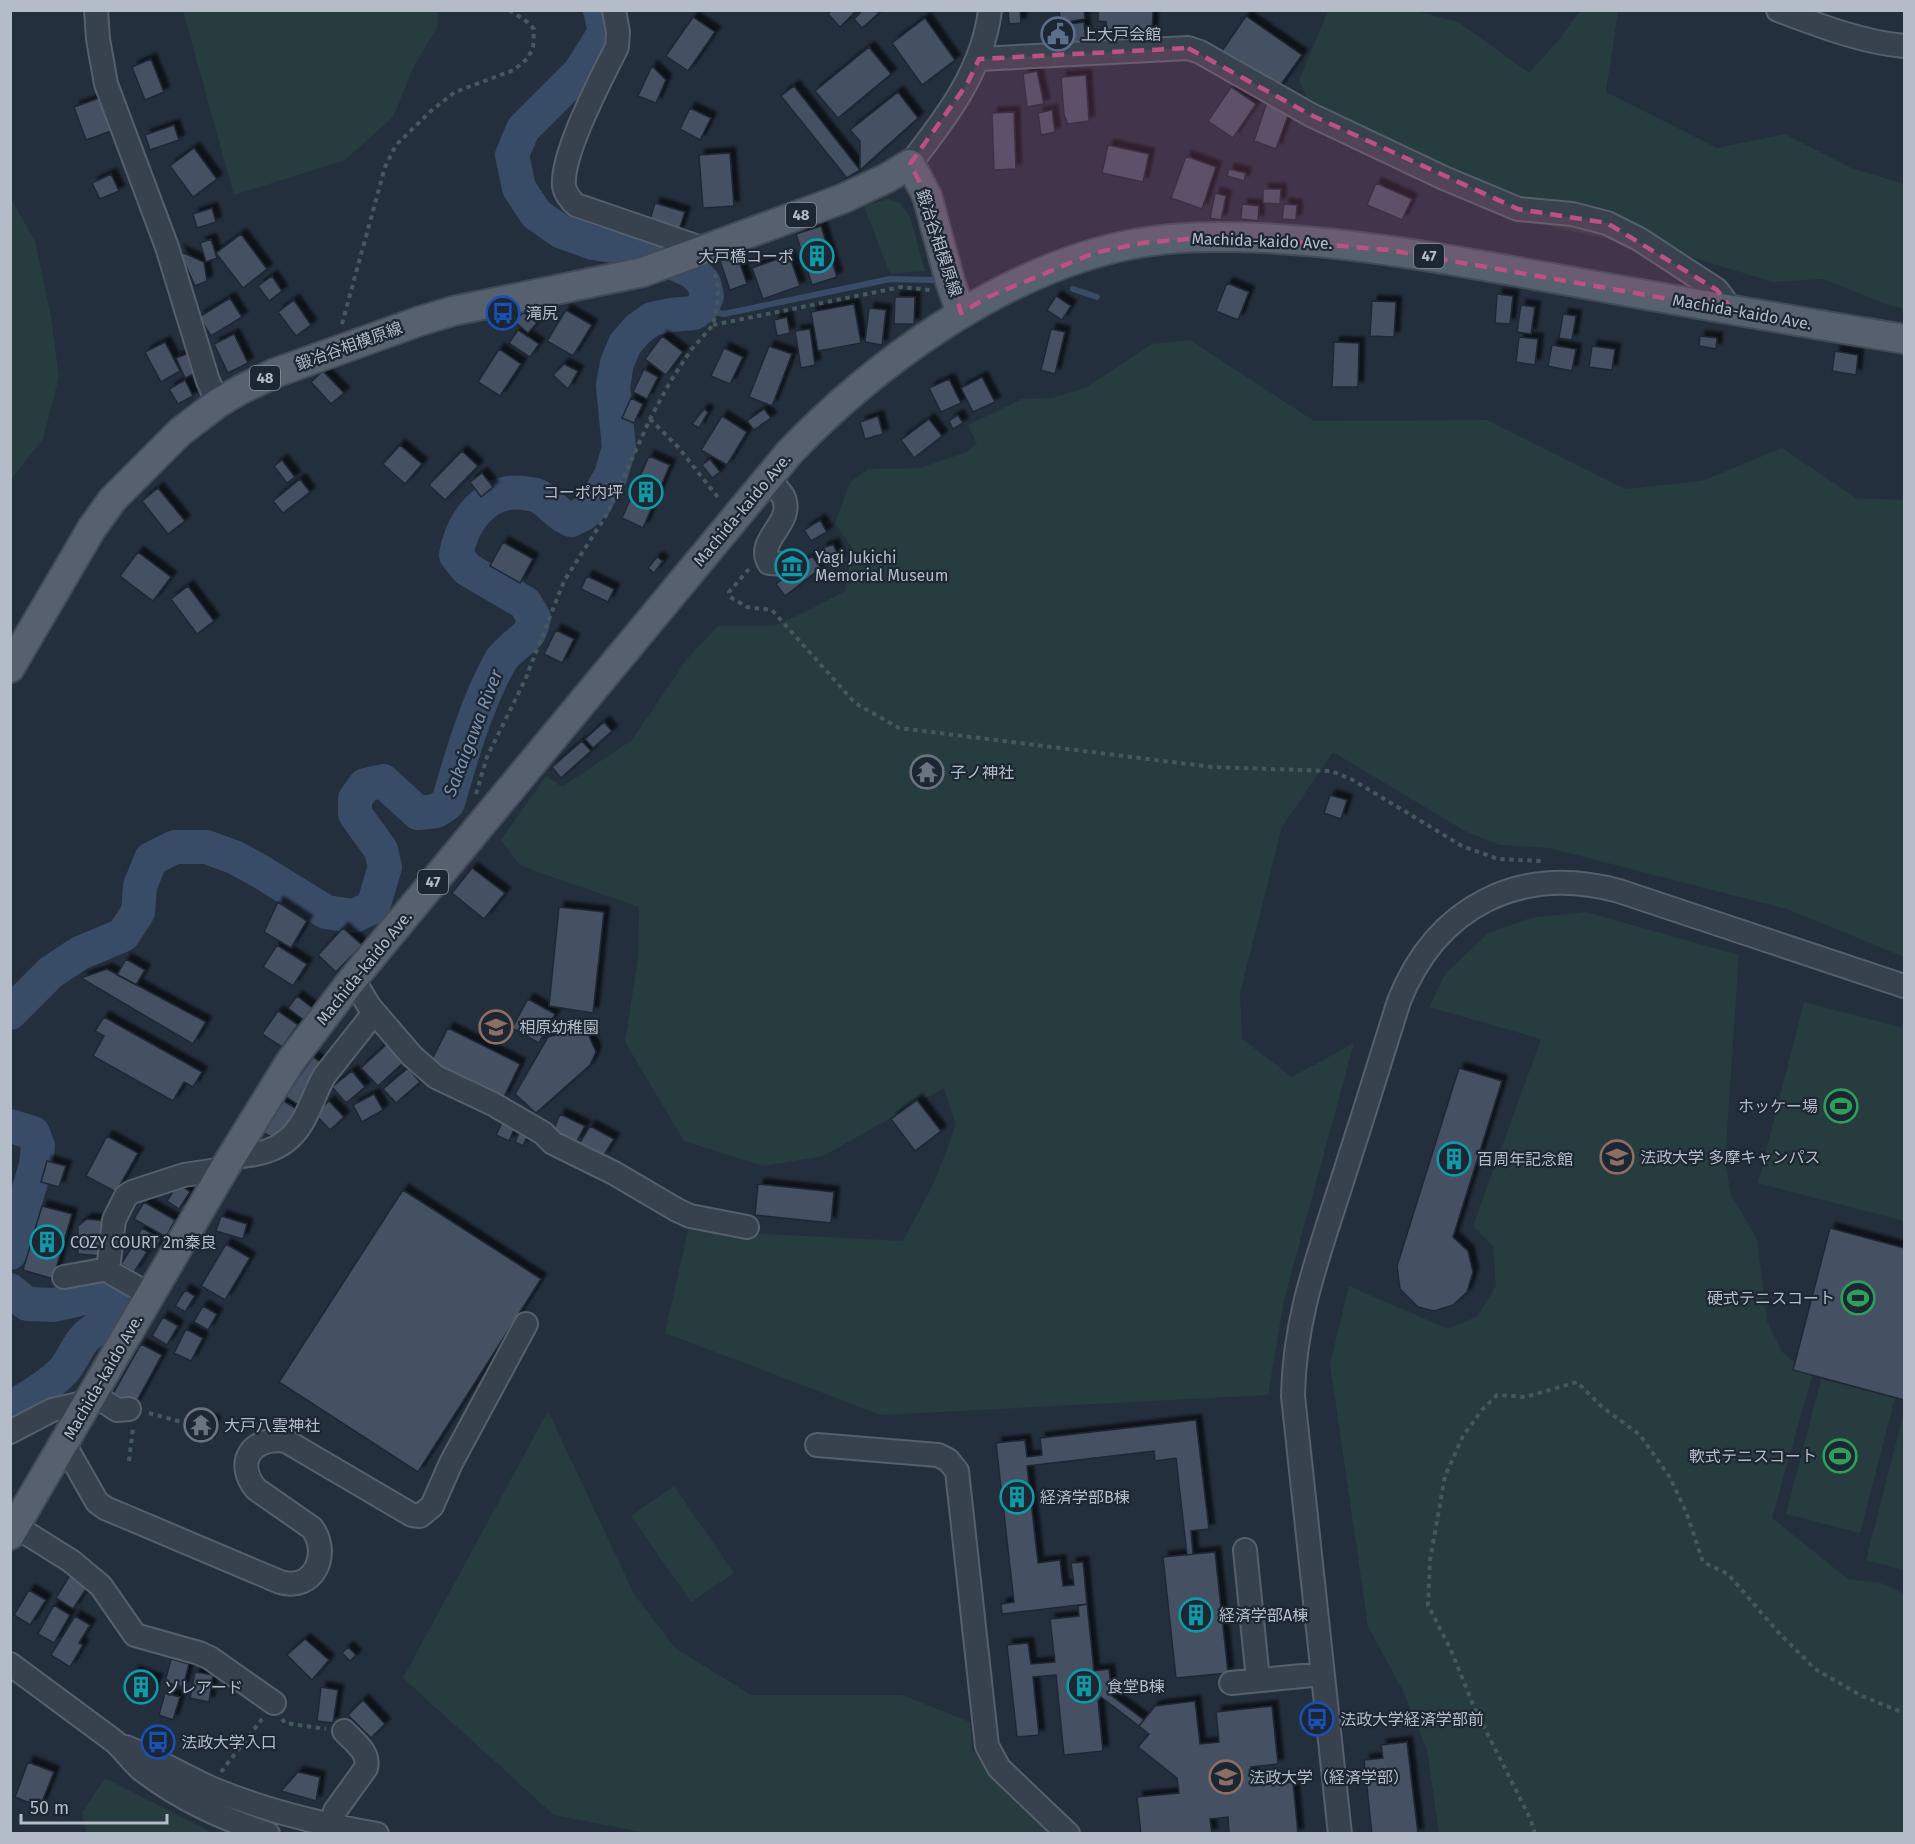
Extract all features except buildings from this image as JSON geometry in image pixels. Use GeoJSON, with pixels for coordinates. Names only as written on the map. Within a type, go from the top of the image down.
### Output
{"type":"FeatureCollection","features":[{"type":"Feature","properties":{"kind":"main road","name":"鍛冶谷相模原線"},"geometry":{"type":"LineString","coordinates":[[910,164],[927,196],[957,302]]}},
{"type":"Feature","properties":{"kind":"main road","name":"48"},"geometry":{"type":"LineString","coordinates":[[697,254],[842,199],[887,178],[910,164]]}},
{"type":"Feature","properties":{"kind":"main road","name":"Machida-kaido Ave."},"geometry":{"type":"LineString","coordinates":[[13,1530],[228,1163],[290,1062],[353,979],[768,477],[807,434],[855,391],[925,337],[957,302],[988,297],[1049,270],[1095,254],[1142,243],[1222,236],[1299,240],[1423,255],[1905,339]]}},
{"type":"Feature","properties":{"kind":"main road","name":"鍛冶谷相模原線"},"geometry":{"type":"LineString","coordinates":[[10,668],[92,528],[113,499],[180,432],[218,403],[275,373],[453,311],[643,272],[697,254]]}},
{"type":"Feature","properties":{"kind":"street"},"geometry":{"type":"LineString","coordinates":[[96,10],[98,39],[106,84],[167,247],[208,381],[218,403]]}},
{"type":"Feature","properties":{"kind":"street"},"geometry":{"type":"LineString","coordinates":[[614,10],[618,32],[617,47],[572,147],[564,186],[571,201],[576,205],[697,254]]}},
{"type":"Feature","properties":{"kind":"street"},"geometry":{"type":"LineString","coordinates":[[910,164],[967,84],[979,59],[990,10]]}},
{"type":"Feature","properties":{"kind":"street"},"geometry":{"type":"LineString","coordinates":[[1778,10],[1859,38],[1905,46]]}},
{"type":"Feature","properties":{"kind":"street"},"geometry":{"type":"LineString","coordinates":[[979,59],[1188,48],[1200,52],[1311,115],[1444,178],[1518,209],[1572,214],[1607,223],[1639,239],[1717,290],[1732,310]]}},
{"type":"Feature","properties":{"kind":"street"},"geometry":{"type":"LineString","coordinates":[[768,477],[783,496],[785,509],[782,523],[766,545],[765,552],[769,563],[787,564]]}},
{"type":"Feature","properties":{"kind":"street"},"geometry":{"type":"LineString","coordinates":[[1340,1833],[1293,1396],[1293,1363],[1297,1334],[1310,1283],[1399,1001],[1408,978],[1419,961],[1432,942],[1445,930],[1476,906],[1494,896],[1515,889],[1557,883],[1597,885],[1905,986]]}},
{"type":"Feature","properties":{"kind":"street"},"geometry":{"type":"LineString","coordinates":[[353,979],[374,1013],[412,1056],[436,1077],[493,1104],[543,1133],[560,1146],[614,1173],[677,1210],[690,1216],[747,1227]]}},
{"type":"Feature","properties":{"kind":"street"},"geometry":{"type":"LineString","coordinates":[[108,1269],[114,1220],[126,1196],[184,1175],[264,1154],[294,1137],[325,1075],[374,1013]]}},
{"type":"Feature","properties":{"kind":"street"},"geometry":{"type":"LineString","coordinates":[[64,1277],[108,1269]]}},
{"type":"Feature","properties":{"kind":"street"},"geometry":{"type":"LineString","coordinates":[[108,1269],[150,1295]]}},
{"type":"Feature","properties":{"kind":"street"},"geometry":{"type":"LineString","coordinates":[[64,1443],[97,1502],[105,1508],[280,1582],[298,1583],[313,1572],[319,1562],[321,1554],[318,1536],[312,1528],[256,1489],[249,1481],[246,1472],[248,1459],[253,1449],[262,1441],[286,1440],[412,1515],[420,1516],[432,1506],[451,1463],[526,1324]]}},
{"type":"Feature","properties":{"kind":"street"},"geometry":{"type":"LineString","coordinates":[[10,1432],[52,1410],[91,1398],[131,1418]]}},
{"type":"Feature","properties":{"kind":"street"},"geometry":{"type":"LineString","coordinates":[[817,1446],[938,1455],[948,1460],[957,1471],[987,1746],[999,1768],[1068,1833]]}},
{"type":"Feature","properties":{"kind":"street"},"geometry":{"type":"LineString","coordinates":[[13,1530],[71,1561],[101,1586],[135,1635],[210,1658],[274,1703]]}},
{"type":"Feature","properties":{"kind":"street"},"geometry":{"type":"LineString","coordinates":[[1245,1550],[1258,1680]]}},
{"type":"Feature","properties":{"kind":"street"},"geometry":{"type":"LineString","coordinates":[[10,1664],[117,1743],[140,1768],[169,1790],[220,1816],[268,1833]]}},
{"type":"Feature","properties":{"kind":"street"},"geometry":{"type":"LineString","coordinates":[[1231,1683],[1322,1674]]}},
{"type":"Feature","properties":{"kind":"street"},"geometry":{"type":"LineString","coordinates":[[331,1830],[335,1811],[366,1768],[367,1762],[363,1751],[344,1731]]}},
{"type":"Feature","properties":{"kind":"street"},"geometry":{"type":"LineString","coordinates":[[117,1743],[210,1787],[277,1812],[331,1830],[377,1833]]}},
{"type":"Feature","properties":{"kind":"path"},"geometry":{"type":"LineString","coordinates":[[338,350],[339,335],[385,166],[396,145],[454,92],[514,70],[528,58],[533,47],[534,29],[509,10]]}},
{"type":"Feature","properties":{"kind":"path"},"geometry":{"type":"LineString","coordinates":[[474,800],[487,757],[525,680],[564,581],[606,514],[650,418],[691,350],[713,325],[718,286],[697,254]]}},
{"type":"Feature","properties":{"kind":"path"},"geometry":{"type":"LineString","coordinates":[[713,325],[901,287],[957,302]]}},
{"type":"Feature","properties":{"kind":"path"},"geometry":{"type":"LineString","coordinates":[[650,418],[678,447],[735,517]]}},
{"type":"Feature","properties":{"kind":"path"},"geometry":{"type":"LineString","coordinates":[[765,552],[729,592],[730,597],[747,607],[772,610],[855,703],[899,728],[1212,767],[1331,771],[1353,780],[1462,846],[1498,859],[1541,861],[1557,883]]}},
{"type":"Feature","properties":{"kind":"path"},"geometry":{"type":"LineString","coordinates":[[1535,1833],[1530,1818],[1474,1707],[1451,1650],[1428,1605],[1430,1560],[1445,1476],[1463,1436],[1482,1410],[1497,1395],[1525,1397],[1577,1382],[1602,1407],[1640,1435],[1669,1476],[1687,1514],[1703,1562],[1728,1574],[1815,1669],[1862,1696],[1905,1713]]}},
{"type":"Feature","properties":{"kind":"path"},"geometry":{"type":"LineString","coordinates":[[161,1416],[185,1423]]}},
{"type":"Feature","properties":{"kind":"path"},"geometry":{"type":"LineString","coordinates":[[129,1461],[131,1418]]}},
{"type":"Feature","properties":{"kind":"path"},"geometry":{"type":"LineString","coordinates":[[210,1787],[274,1703],[285,1723],[344,1731]]}},
{"type":"Feature","properties":{"kind":"highlighted area"},"geometry":{"type":"Polygon","coordinates":[[[1188,48],[1311,115],[1518,209],[1607,223],[1717,290],[1732,310],[1389,250],[1222,236],[1142,243],[1094,253],[988,297],[961,313],[927,196],[910,164],[967,84],[979,59],[1188,48]]]}},
{"type":"Feature","properties":{"kind":"green space"},"geometry":{"type":"Polygon","coordinates":[[[183,11],[437,11],[438,26],[414,66],[393,117],[345,160],[234,195],[183,11]]]}},
{"type":"Feature","properties":{"kind":"green space"},"geometry":{"type":"Polygon","coordinates":[[[1328,11],[1416,11],[1458,22],[1529,73],[1558,41],[1580,11],[1618,11],[1606,92],[1717,148],[1785,134],[1851,168],[1904,184],[1904,309],[1823,279],[1773,282],[1687,256],[1552,227],[1310,106],[1299,80],[1328,11]]]}},
{"type":"Feature","properties":{"kind":"green space"},"geometry":{"type":"Polygon","coordinates":[[[11,199],[35,241],[51,317],[59,377],[43,439],[11,479],[11,199]]]}},
{"type":"Feature","properties":{"kind":"green space"},"geometry":{"type":"Polygon","coordinates":[[[888,199],[900,203],[910,217],[925,271],[890,274],[864,206],[888,199]]]}},
{"type":"Feature","properties":{"kind":"green space"},"geometry":{"type":"Polygon","coordinates":[[[1190,340],[1314,421],[1487,420],[1625,489],[1702,481],[1782,448],[1856,498],[1904,500],[1904,957],[1787,909],[1549,848],[1500,845],[1465,831],[1333,752],[1282,827],[1240,993],[1242,1039],[1292,1077],[1354,1043],[1284,1300],[1268,1395],[881,1415],[665,1333],[688,1230],[903,1241],[935,1181],[956,1125],[944,1088],[823,1156],[763,1166],[684,1141],[625,1042],[638,959],[639,907],[519,864],[501,840],[546,776],[562,787],[632,740],[687,659],[718,626],[773,626],[845,591],[852,548],[835,523],[850,482],[869,469],[920,468],[967,452],[977,443],[968,425],[1022,399],[1052,398],[1085,388],[1152,344],[1190,340]]]}},
{"type":"Feature","properties":{"kind":"green space"},"geometry":{"type":"Polygon","coordinates":[[[1586,912],[1739,955],[1725,1161],[1731,1195],[1757,1239],[1767,1321],[1782,1352],[1812,1376],[1772,1518],[1848,1579],[1881,1583],[1904,1594],[1904,1833],[1439,1833],[1427,1750],[1404,1693],[1368,1626],[1330,1364],[1349,1286],[1448,1329],[1478,1316],[1496,1286],[1493,1246],[1473,1226],[1541,1039],[1429,1007],[1445,974],[1487,934],[1530,918],[1586,912]]]}},
{"type":"Feature","properties":{"kind":"green space","name":"ホッケー場"},"geometry":{"type":"Polygon","coordinates":[[[1804,1002],[1904,1028],[1904,1221],[1758,1183],[1804,1002]]]}},
{"type":"Feature","properties":{"kind":"green space","name":"軟式テニスコート"},"geometry":{"type":"Polygon","coordinates":[[[1821,1379],[1895,1398],[1860,1533],[1786,1514],[1821,1379]]]}},
{"type":"Feature","properties":{"kind":"green space"},"geometry":{"type":"Polygon","coordinates":[[[548,1411],[634,1594],[675,1648],[751,1695],[902,1695],[970,1722],[972,1749],[991,1777],[1048,1833],[652,1834],[554,1815],[403,1678],[548,1411]]]}},
{"type":"Feature","properties":{"kind":"green space"},"geometry":{"type":"Polygon","coordinates":[[[1904,1412],[1904,1570],[1866,1560],[1904,1412]]]}},
{"type":"Feature","properties":{"kind":"green space"},"geometry":{"type":"Polygon","coordinates":[[[674,1486],[734,1573],[691,1602],[631,1516],[674,1486]]]}},
{"type":"Feature","properties":{"kind":"green space"},"geometry":{"type":"Polygon","coordinates":[[[105,1778],[213,1833],[86,1833],[82,1813],[105,1778]]]}},
{"type":"Feature","properties":{"kind":"waterway","name":"Sakaigawa River"},"geometry":{"type":"LineString","coordinates":[[10,1013],[51,972],[80,953],[123,935],[138,912],[140,886],[151,859],[175,847],[206,847],[234,857],[326,912],[354,916],[373,907],[385,867],[381,850],[355,814],[355,799],[365,785],[383,781],[418,813],[436,811],[448,803],[470,730],[492,676],[504,656],[528,634],[534,618],[525,603],[467,569],[456,555],[464,530],[470,519],[487,501],[510,493],[538,496],[571,520],[583,514],[596,502],[611,475],[619,448],[613,386],[617,363],[625,344],[638,329],[652,319],[694,313],[703,306],[707,296],[704,283],[693,272],[647,251],[593,243],[560,231],[536,214],[519,188],[512,155],[523,129],[579,73],[605,32],[600,10]]}},
{"type":"Feature","properties":{"kind":"waterway"},"geometry":{"type":"LineString","coordinates":[[703,306],[710,311],[724,314],[890,279],[933,280]]}},
{"type":"Feature","properties":{"kind":"waterway"},"geometry":{"type":"LineString","coordinates":[[1073,289],[1097,297]]}},
{"type":"Feature","properties":{"kind":"waterway","name":"Sakaigawa River"},"geometry":{"type":"LineString","coordinates":[[10,1126],[33,1133],[38,1146],[36,1165],[10,1253]]}},
{"type":"Feature","properties":{"kind":"waterway","name":"Sakaigawa River"},"geometry":{"type":"LineString","coordinates":[[10,1290],[27,1304],[54,1305],[93,1296],[103,1296],[112,1301],[111,1316],[84,1339],[59,1375],[24,1401],[10,1408]]}},
{"type":"Feature","properties":{"kind":"place","name":"上大戸会館"},"geometry":{"type":"Point","coordinates":[1058,34]}},
{"type":"Feature","properties":{"kind":"place","name":"大戸橋コーポ"},"geometry":{"type":"Point","coordinates":[817,256]}},
{"type":"Feature","properties":{"kind":"place","name":"滝尻"},"geometry":{"type":"Point","coordinates":[503,313]}},
{"type":"Feature","properties":{"kind":"place","name":"コーポ内坪"},"geometry":{"type":"Point","coordinates":[646,492]}},
{"type":"Feature","properties":{"kind":"place","name":"Yagi Jukichi Memorial Museum"},"geometry":{"type":"Point","coordinates":[792,566]}},
{"type":"Feature","properties":{"kind":"place","name":"子ノ神社"},"geometry":{"type":"Point","coordinates":[927,772]}},
{"type":"Feature","properties":{"kind":"place","name":"相原幼稚園"},"geometry":{"type":"Point","coordinates":[496,1027]}},
{"type":"Feature","properties":{"kind":"place","name":"ホッケー場"},"geometry":{"type":"Point","coordinates":[1841,1106]}},
{"type":"Feature","properties":{"kind":"place","name":"法政大学 多摩キャンパス"},"geometry":{"type":"Point","coordinates":[1617,1157]}},
{"type":"Feature","properties":{"kind":"place","name":"百周年記念館"},"geometry":{"type":"Point","coordinates":[1454,1159]}},
{"type":"Feature","properties":{"kind":"place","name":"COZY COURT 2m秦良"},"geometry":{"type":"Point","coordinates":[47,1242]}},
{"type":"Feature","properties":{"kind":"place","name":"硬式テニスコート"},"geometry":{"type":"Point","coordinates":[1858,1298]}},
{"type":"Feature","properties":{"kind":"place","name":"大戸八雲神社"},"geometry":{"type":"Point","coordinates":[201,1425]}},
{"type":"Feature","properties":{"kind":"place","name":"軟式テニスコート"},"geometry":{"type":"Point","coordinates":[1840,1456]}},
{"type":"Feature","properties":{"kind":"place","name":"経済学部B棟"},"geometry":{"type":"Point","coordinates":[1017,1497]}},
{"type":"Feature","properties":{"kind":"place","name":"経済学部A棟"},"geometry":{"type":"Point","coordinates":[1196,1615]}},
{"type":"Feature","properties":{"kind":"place","name":"食堂B棟"},"geometry":{"type":"Point","coordinates":[1084,1686]}},
{"type":"Feature","properties":{"kind":"place","name":"ソレアード"},"geometry":{"type":"Point","coordinates":[141,1687]}},
{"type":"Feature","properties":{"kind":"place","name":"法政大学経済学部前"},"geometry":{"type":"Point","coordinates":[1317,1719]}},
{"type":"Feature","properties":{"kind":"place","name":"法政大学入口"},"geometry":{"type":"Point","coordinates":[158,1742]}},
{"type":"Feature","properties":{"kind":"place","name":"法政大学（経済学部）"},"geometry":{"type":"Point","coordinates":[1226,1777]}}]}
